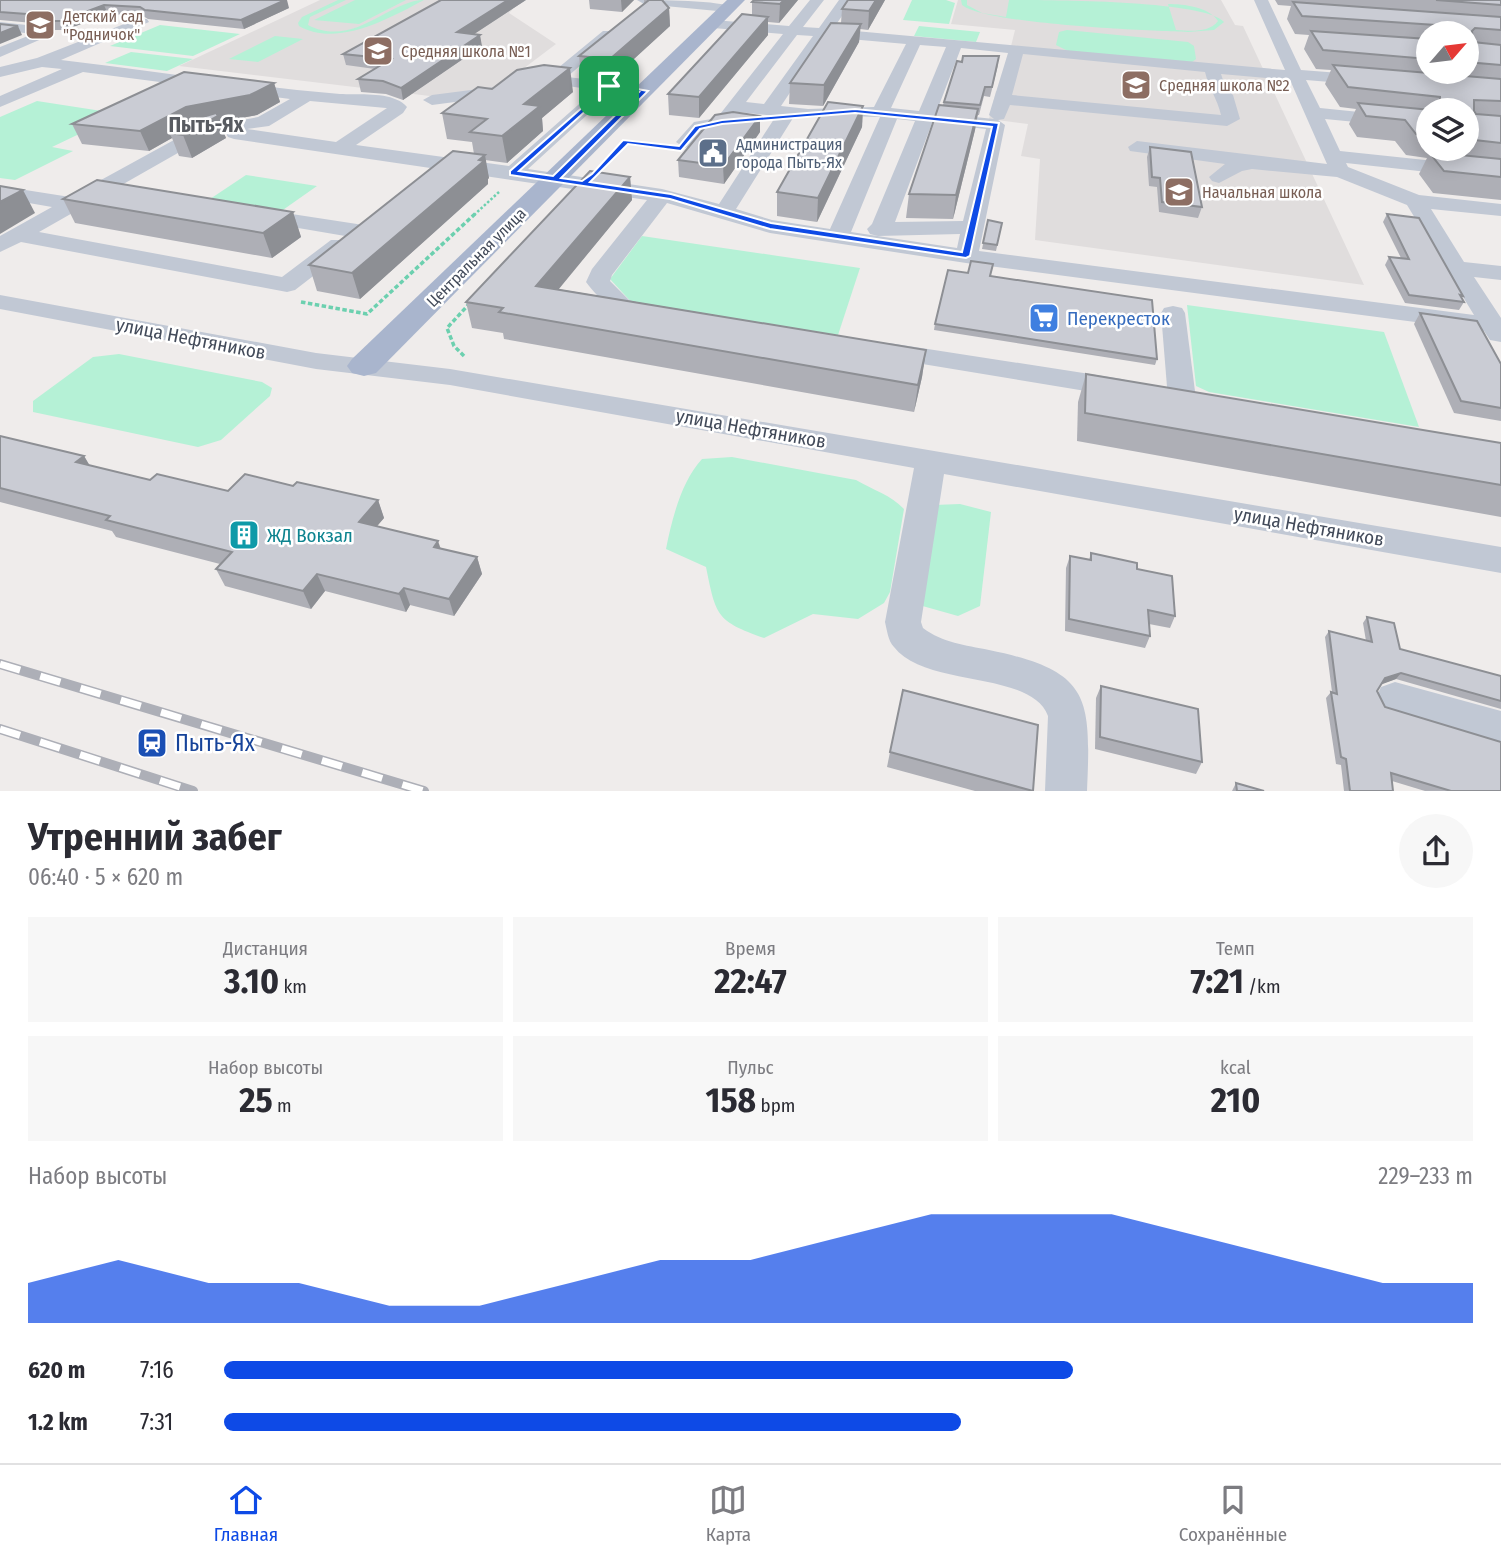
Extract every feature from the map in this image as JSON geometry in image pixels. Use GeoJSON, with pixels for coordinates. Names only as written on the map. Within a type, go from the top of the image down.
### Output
{"type":"FeatureCollection","features":[{"type":"Feature","properties":{"kind":"main road","name":"Центральная улица"},"geometry":{"type":"LineString","coordinates":[[363,366],[726,10]]}},
{"type":"Feature","properties":{"kind":"street"},"geometry":{"type":"LineString","coordinates":[[528,80],[628,17],[646,0],[726,10],[793,30],[1378,81]]}},
{"type":"Feature","properties":{"kind":"street"},"geometry":{"type":"LineString","coordinates":[[722,122],[817,0]]}},
{"type":"Feature","properties":{"kind":"street"},"geometry":{"type":"LineString","coordinates":[[723,214],[777,113],[846,0]]}},
{"type":"Feature","properties":{"kind":"street"},"geometry":{"type":"LineString","coordinates":[[1268,8],[1286,40],[1296,75],[1336,163],[1415,201],[1501,210]]}},
{"type":"Feature","properties":{"kind":"street"},"geometry":{"type":"LineString","coordinates":[[4,68],[42,62],[142,22]]}},
{"type":"Feature","properties":{"kind":"street"},"geometry":{"type":"LineString","coordinates":[[0,26],[44,31],[46,34],[0,52]]}},
{"type":"Feature","properties":{"kind":"street"},"geometry":{"type":"LineString","coordinates":[[838,236],[915,40]]}},
{"type":"Feature","properties":{"kind":"street"},"geometry":{"type":"LineString","coordinates":[[881,229],[955,43]]}},
{"type":"Feature","properties":{"kind":"street"},"geometry":{"type":"LineString","coordinates":[[966,256],[1017,49]]}},
{"type":"Feature","properties":{"kind":"street"},"geometry":{"type":"LineString","coordinates":[[42,62],[307,96],[390,103],[398,107],[339,148]]}},
{"type":"Feature","properties":{"kind":"street"},"geometry":{"type":"LineString","coordinates":[[0,102],[81,67]]}},
{"type":"Feature","properties":{"kind":"street"},"geometry":{"type":"LineString","coordinates":[[734,106],[777,113],[808,114],[886,113],[925,117],[1002,115],[1227,121],[1231,119],[1225,95],[1218,92],[1212,68]]}},
{"type":"Feature","properties":{"kind":"street"},"geometry":{"type":"LineString","coordinates":[[432,100],[528,80],[645,91]]}},
{"type":"Feature","properties":{"kind":"street"},"geometry":{"type":"LineString","coordinates":[[513,173],[609,86]]}},
{"type":"Feature","properties":{"kind":"street"},"geometry":{"type":"LineString","coordinates":[[242,134],[307,96]]}},
{"type":"Feature","properties":{"kind":"street"},"geometry":{"type":"LineString","coordinates":[[685,142],[700,126],[777,113]]}},
{"type":"Feature","properties":{"kind":"street"},"geometry":{"type":"LineString","coordinates":[[1314,113],[1416,123]]}},
{"type":"Feature","properties":{"kind":"street"},"geometry":{"type":"LineString","coordinates":[[8,240],[210,130],[263,122]]}},
{"type":"Feature","properties":{"kind":"street"},"geometry":{"type":"LineString","coordinates":[[210,130],[662,195],[770,226],[1497,331]]}},
{"type":"Feature","properties":{"kind":"street"},"geometry":{"type":"LineString","coordinates":[[1162,150],[1130,130],[1210,138]]}},
{"type":"Feature","properties":{"kind":"street"},"geometry":{"type":"LineString","coordinates":[[1137,147],[1261,163]]}},
{"type":"Feature","properties":{"kind":"street"},"geometry":{"type":"LineString","coordinates":[[421,180],[442,163]]}},
{"type":"Feature","properties":{"kind":"street"},"geometry":{"type":"LineString","coordinates":[[1219,177],[1236,166],[1261,163],[1336,163],[1501,174]]}},
{"type":"Feature","properties":{"kind":"street"},"geometry":{"type":"LineString","coordinates":[[100,189],[127,193]]}},
{"type":"Feature","properties":{"kind":"street"},"geometry":{"type":"LineString","coordinates":[[0,192],[72,204]]}},
{"type":"Feature","properties":{"kind":"street"},"geometry":{"type":"LineString","coordinates":[[662,195],[600,274],[598,282],[620,305],[629,310],[668,316]]}},
{"type":"Feature","properties":{"kind":"street"},"geometry":{"type":"LineString","coordinates":[[1415,201],[1460,268],[1497,331]]}},
{"type":"Feature","properties":{"kind":"street"},"geometry":{"type":"LineString","coordinates":[[235,211],[356,231]]}},
{"type":"Feature","properties":{"kind":"street"},"geometry":{"type":"LineString","coordinates":[[8,240],[282,284],[378,214]]}},
{"type":"Feature","properties":{"kind":"street"},"geometry":{"type":"LineString","coordinates":[[838,236],[881,229],[973,227]]}},
{"type":"Feature","properties":{"kind":"street"},"geometry":{"type":"LineString","coordinates":[[1460,268],[1501,273]]}},
{"type":"Feature","properties":{"kind":"street","name":"улица Нефтяников"},"geometry":{"type":"LineString","coordinates":[[0,302],[316,361],[450,377],[1501,560]]}},
{"type":"Feature","properties":{"kind":"street"},"geometry":{"type":"LineString","coordinates":[[1161,395],[1173,313]]}},
{"type":"Feature","properties":{"kind":"street"},"geometry":{"type":"LineString","coordinates":[[864,347],[1209,403]]}},
{"type":"Feature","properties":{"kind":"street"},"geometry":{"type":"LineString","coordinates":[[931,459],[903,622],[907,637],[934,654],[1036,679],[1053,688],[1064,701],[1068,716],[1066,791]]}},
{"type":"Feature","properties":{"kind":"street"},"geometry":{"type":"LineString","coordinates":[[1395,699],[1501,729]]}},
{"type":"Feature","properties":{"kind":"path"},"geometry":{"type":"LineString","coordinates":[[583,183],[595,176],[635,132]]}},
{"type":"Feature","properties":{"kind":"path"},"geometry":{"type":"LineString","coordinates":[[626,142],[681,148],[685,142]]}},
{"type":"Feature","properties":{"kind":"path"},"geometry":{"type":"LineString","coordinates":[[467,358],[454,346],[447,328],[474,299]]}},
{"type":"Feature","properties":{"kind":"shaded area","name":"Средняя школа №1"},"geometry":{"type":"Polygon","coordinates":[[[320,0],[455,0],[457,4],[513,9],[509,13],[556,44],[499,87],[430,96],[179,66],[320,0]]]}},
{"type":"Feature","properties":{"kind":"shaded area"},"geometry":{"type":"Polygon","coordinates":[[[958,0],[1221,0],[1235,25],[1243,26],[1364,285],[1035,240],[1040,159],[1021,156],[1028,124],[989,119],[996,91],[1000,91],[1015,30],[951,24],[958,0]]]}},
{"type":"Feature","properties":{"kind":"green space"},"geometry":{"type":"Polygon","coordinates":[[[338,0],[346,0],[310,17],[308,25],[325,31],[356,28],[398,7],[424,0],[380,22],[346,32],[314,32],[299,26],[302,17],[338,0]]]}},
{"type":"Feature","properties":{"kind":"green space"},"geometry":{"type":"Polygon","coordinates":[[[355,0],[406,0],[359,24],[314,20],[355,0]]]}},
{"type":"Feature","properties":{"kind":"green space"},"geometry":{"type":"Polygon","coordinates":[[[912,0],[946,0],[955,3],[949,24],[903,20],[912,0]]]}},
{"type":"Feature","properties":{"kind":"green space"},"geometry":{"type":"Polygon","coordinates":[[[961,0],[967,0],[967,5],[981,13],[977,12],[962,5],[961,0]]]}},
{"type":"Feature","properties":{"kind":"green space"},"geometry":{"type":"Polygon","coordinates":[[[1009,0],[1056,0],[1169,7],[1176,30],[1210,28],[1218,21],[1214,17],[1224,22],[1214,30],[1188,32],[1069,25],[1002,17],[986,14],[1006,17],[1009,0]]]}},
{"type":"Feature","properties":{"kind":"green space"},"geometry":{"type":"Polygon","coordinates":[[[160,25],[240,34],[193,56],[110,46],[160,25]]]}},
{"type":"Feature","properties":{"kind":"green space"},"geometry":{"type":"Polygon","coordinates":[[[919,26],[980,32],[976,42],[914,36],[919,26]]]}},
{"type":"Feature","properties":{"kind":"green space"},"geometry":{"type":"Polygon","coordinates":[[[1067,30],[1188,42],[1194,46],[1196,59],[1192,62],[1068,51],[1056,45],[1059,32],[1067,30]]]}},
{"type":"Feature","properties":{"kind":"green space"},"geometry":{"type":"Polygon","coordinates":[[[275,36],[303,39],[258,62],[229,59],[275,36]]]}},
{"type":"Feature","properties":{"kind":"green space"},"geometry":{"type":"Polygon","coordinates":[[[131,52],[193,59],[167,71],[105,63],[131,52]]]}},
{"type":"Feature","properties":{"kind":"green space"},"geometry":{"type":"Polygon","coordinates":[[[37,101],[121,114],[52,147],[73,151],[15,180],[0,178],[0,117],[37,101]]]}},
{"type":"Feature","properties":{"kind":"green space"},"geometry":{"type":"Polygon","coordinates":[[[246,175],[317,186],[280,212],[207,201],[246,175]]]}},
{"type":"Feature","properties":{"kind":"green space"},"geometry":{"type":"Polygon","coordinates":[[[642,236],[860,268],[838,335],[633,304],[610,279],[642,236]]]}},
{"type":"Feature","properties":{"kind":"green space"},"geometry":{"type":"Polygon","coordinates":[[[1187,305],[1384,332],[1419,427],[1209,392],[1196,386],[1187,305]]]}},
{"type":"Feature","properties":{"kind":"green space"},"geometry":{"type":"Polygon","coordinates":[[[119,354],[262,382],[272,388],[270,396],[221,440],[198,447],[33,412],[33,401],[93,357],[119,354]]]}},
{"type":"Feature","properties":{"kind":"green space"},"geometry":{"type":"Polygon","coordinates":[[[732,457],[856,480],[899,504],[904,509],[890,592],[884,603],[858,619],[813,614],[764,638],[727,621],[716,607],[706,567],[666,549],[678,501],[695,468],[702,459],[732,457]]]}},
{"type":"Feature","properties":{"kind":"green space"},"geometry":{"type":"Polygon","coordinates":[[[960,504],[991,512],[980,606],[958,616],[919,605],[934,505],[960,504]]]}},
{"type":"Feature","properties":{"kind":"building"},"geometry":{"type":"Polygon","coordinates":[[[0,0],[285,0],[241,20],[104,5],[61,21],[49,21],[40,15],[0,12],[0,0]]]}},
{"type":"Feature","properties":{"kind":"building"},"geometry":{"type":"Polygon","coordinates":[[[441,0],[508,0],[457,32],[480,35],[401,88],[383,81],[358,79],[391,59],[343,54],[441,0]]]}},
{"type":"Feature","properties":{"kind":"building"},"geometry":{"type":"Polygon","coordinates":[[[649,0],[662,0],[669,8],[610,59],[579,56],[649,0]]]}},
{"type":"Feature","properties":{"kind":"building"},"geometry":{"type":"Polygon","coordinates":[[[784,0],[780,4],[752,2],[784,0]]]}},
{"type":"Feature","properties":{"kind":"building"},"geometry":{"type":"Polygon","coordinates":[[[848,0],[876,0],[869,11],[842,9],[848,0]]]}},
{"type":"Feature","properties":{"kind":"building"},"geometry":{"type":"Polygon","coordinates":[[[1436,0],[1501,0],[1501,5],[1436,0]]]}},
{"type":"Feature","properties":{"kind":"building"},"geometry":{"type":"Polygon","coordinates":[[[1293,2],[1501,17],[1501,30],[1479,28],[1479,21],[1416,21],[1416,24],[1302,16],[1293,2]]]}},
{"type":"Feature","properties":{"kind":"building"},"geometry":{"type":"Polygon","coordinates":[[[742,14],[768,17],[699,97],[668,94],[742,14]]]}},
{"type":"Feature","properties":{"kind":"building"},"geometry":{"type":"Polygon","coordinates":[[[831,23],[861,24],[824,85],[790,83],[831,23]]]}},
{"type":"Feature","properties":{"kind":"building"},"geometry":{"type":"Polygon","coordinates":[[[0,24],[18,26],[0,33],[0,24]]]}},
{"type":"Feature","properties":{"kind":"building"},"geometry":{"type":"Polygon","coordinates":[[[1311,31],[1416,38],[1416,58],[1323,50],[1311,31]]]}},
{"type":"Feature","properties":{"kind":"building"},"geometry":{"type":"Polygon","coordinates":[[[1479,43],[1501,45],[1501,65],[1479,63],[1479,43]]]}},
{"type":"Feature","properties":{"kind":"building"},"geometry":{"type":"Polygon","coordinates":[[[963,56],[999,56],[992,87],[985,87],[980,105],[944,102],[957,61],[962,62],[963,56]]]}},
{"type":"Feature","properties":{"kind":"building"},"geometry":{"type":"Polygon","coordinates":[[[544,65],[570,68],[524,104],[540,106],[502,136],[470,132],[487,119],[442,113],[478,87],[492,89],[517,70],[544,65]]]}},
{"type":"Feature","properties":{"kind":"building"},"geometry":{"type":"Polygon","coordinates":[[[1333,65],[1416,72],[1416,84],[1479,84],[1479,77],[1501,79],[1501,101],[1440,98],[1348,87],[1333,65]]]}},
{"type":"Feature","properties":{"kind":"building"},"geometry":{"type":"Polygon","coordinates":[[[184,72],[274,83],[250,95],[186,107],[140,131],[72,124],[184,72]]]}},
{"type":"Feature","properties":{"kind":"building"},"geometry":{"type":"Polygon","coordinates":[[[828,102],[863,106],[818,198],[777,192],[828,102]]]}},
{"type":"Feature","properties":{"kind":"building"},"geometry":{"type":"Polygon","coordinates":[[[1358,103],[1416,109],[1416,134],[1405,120],[1366,116],[1358,103]]]}},
{"type":"Feature","properties":{"kind":"building"},"geometry":{"type":"Polygon","coordinates":[[[939,105],[978,109],[956,195],[909,194],[939,105]]]}},
{"type":"Feature","properties":{"kind":"building"},"geometry":{"type":"Polygon","coordinates":[[[733,112],[760,116],[723,166],[678,160],[715,115],[733,112]]]}},
{"type":"Feature","properties":{"kind":"building"},"geometry":{"type":"Polygon","coordinates":[[[216,113],[218,116],[183,135],[169,133],[199,118],[216,113]]]}},
{"type":"Feature","properties":{"kind":"building"},"geometry":{"type":"Polygon","coordinates":[[[1479,114],[1501,116],[1501,143],[1479,140],[1479,114]]]}},
{"type":"Feature","properties":{"kind":"building"},"geometry":{"type":"Polygon","coordinates":[[[1150,147],[1191,152],[1202,207],[1162,202],[1160,178],[1152,177],[1150,147]]]}},
{"type":"Feature","properties":{"kind":"building"},"geometry":{"type":"Polygon","coordinates":[[[453,151],[485,155],[479,160],[484,161],[352,273],[309,265],[453,151]]]}},
{"type":"Feature","properties":{"kind":"building"},"geometry":{"type":"Polygon","coordinates":[[[1479,157],[1501,159],[1501,177],[1444,171],[1436,161],[1479,161],[1479,157]]]}},
{"type":"Feature","properties":{"kind":"building"},"geometry":{"type":"Polygon","coordinates":[[[590,171],[630,177],[536,286],[926,350],[918,385],[499,312],[503,308],[466,302],[590,171]]]}},
{"type":"Feature","properties":{"kind":"building"},"geometry":{"type":"Polygon","coordinates":[[[97,180],[293,212],[263,233],[63,199],[97,180]]]}},
{"type":"Feature","properties":{"kind":"building"},"geometry":{"type":"Polygon","coordinates":[[[0,186],[23,190],[0,202],[0,186]]]}},
{"type":"Feature","properties":{"kind":"building"},"geometry":{"type":"Polygon","coordinates":[[[1387,214],[1419,218],[1464,302],[1409,295],[1389,257],[1409,259],[1387,214]]]}},
{"type":"Feature","properties":{"kind":"building"},"geometry":{"type":"Polygon","coordinates":[[[988,220],[1002,223],[997,245],[983,243],[988,220]]]}},
{"type":"Feature","properties":{"kind":"building","name":"Перекресток"},"geometry":{"type":"Polygon","coordinates":[[[971,261],[993,264],[990,276],[1152,300],[1157,359],[935,324],[948,270],[968,273],[971,261]]]}},
{"type":"Feature","properties":{"kind":"building"},"geometry":{"type":"Polygon","coordinates":[[[1420,313],[1477,321],[1501,364],[1501,408],[1461,401],[1420,313]]]}},
{"type":"Feature","properties":{"kind":"building"},"geometry":{"type":"Polygon","coordinates":[[[1086,374],[1501,443],[1501,485],[1085,413],[1086,374]]]}},
{"type":"Feature","properties":{"kind":"building","name":"ЖД Вокзал"},"geometry":{"type":"Polygon","coordinates":[[[0,436],[84,456],[76,462],[150,480],[157,474],[228,491],[245,474],[293,486],[297,482],[378,500],[359,522],[438,541],[434,547],[477,557],[449,599],[404,588],[399,594],[317,574],[303,591],[216,569],[232,552],[106,520],[110,516],[0,488],[0,436]]]}},
{"type":"Feature","properties":{"kind":"building"},"geometry":{"type":"Polygon","coordinates":[[[1091,553],[1137,563],[1137,569],[1172,576],[1175,616],[1148,610],[1150,636],[1069,619],[1070,556],[1091,560],[1091,553]]]}},
{"type":"Feature","properties":{"kind":"building"},"geometry":{"type":"Polygon","coordinates":[[[1367,617],[1394,623],[1400,649],[1501,676],[1501,701],[1401,673],[1385,678],[1377,691],[1385,707],[1501,742],[1501,791],[1451,791],[1391,773],[1393,791],[1350,791],[1346,759],[1341,757],[1331,692],[1337,694],[1329,631],[1372,642],[1367,617]]]}},
{"type":"Feature","properties":{"kind":"building"},"geometry":{"type":"Polygon","coordinates":[[[1101,686],[1198,709],[1202,762],[1100,737],[1101,686]]]}},
{"type":"Feature","properties":{"kind":"building"},"geometry":{"type":"Polygon","coordinates":[[[903,690],[1038,725],[1033,791],[890,752],[903,690]]]}},
{"type":"Feature","properties":{"kind":"building"},"geometry":{"type":"Polygon","coordinates":[[[1236,783],[1264,791],[1237,791],[1236,783]]]}},
{"type":"Feature","properties":{"kind":"railway"},"geometry":{"type":"LineString","coordinates":[[0,664],[424,791]]}},
{"type":"Feature","properties":{"kind":"railway"},"geometry":{"type":"LineString","coordinates":[[0,729],[193,791]]}},
{"type":"Feature","properties":{"kind":"place","name":"Детский сад \"Родничок\""},"geometry":{"type":"Point","coordinates":[40,25]}},
{"type":"Feature","properties":{"kind":"place","name":"Средняя школа №1"},"geometry":{"type":"Point","coordinates":[378,51]}},
{"type":"Feature","properties":{"kind":"place","name":"Средняя школа №2"},"geometry":{"type":"Point","coordinates":[1136,85]}},
{"type":"Feature","properties":{"kind":"place","name":"Администрация города Пыть-Ях"},"geometry":{"type":"Point","coordinates":[713,153]}},
{"type":"Feature","properties":{"kind":"place","name":"Начальная школа"},"geometry":{"type":"Point","coordinates":[1179,192]}},
{"type":"Feature","properties":{"kind":"place","name":"Перекресток"},"geometry":{"type":"Point","coordinates":[1044,318]}},
{"type":"Feature","properties":{"kind":"place","name":"ЖД Вокзал"},"geometry":{"type":"Point","coordinates":[244,535]}},
{"type":"Feature","properties":{"kind":"place","name":"Пыть-Ях"},"geometry":{"type":"Point","coordinates":[152,743]}},
{"type":"Feature","properties":{"kind":"district","name":"Пыть-Ях"},"geometry":{"type":"Point","coordinates":[206,125]}},
{"type":"Feature","properties":{"kind":"route"},"geometry":{"type":"LineString","coordinates":[[609,86],[513,173],[555,179],[583,183],[595,176],[626,142],[681,148],[698,127],[722,122],[855,111],[996,125],[966,256],[770,226],[671,197],[555,179],[645,91],[609,86]]}}]}
